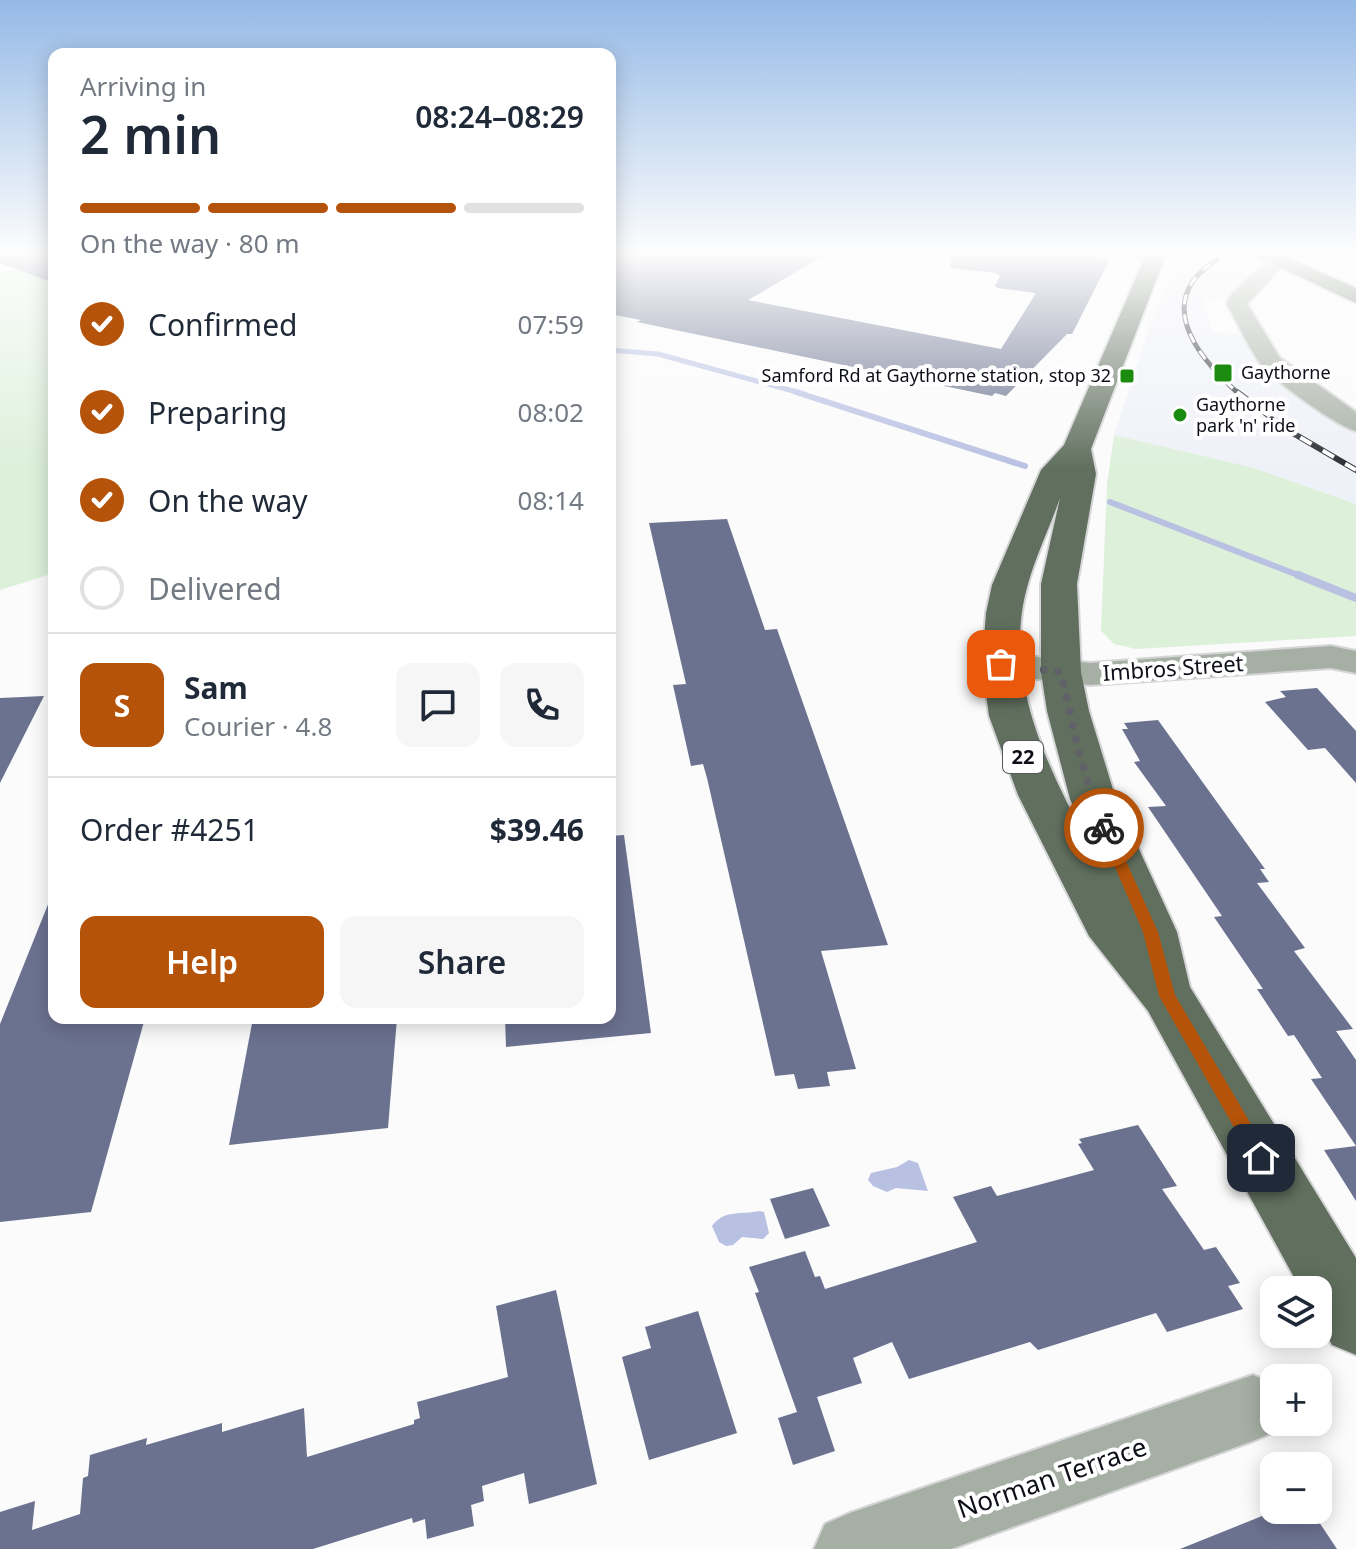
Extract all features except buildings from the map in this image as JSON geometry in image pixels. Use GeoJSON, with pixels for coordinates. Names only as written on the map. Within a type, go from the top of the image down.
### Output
{"type":"FeatureCollection","features":[{"type":"Feature","properties":{"kind":"main road","name":"22"},"geometry":{"type":"LineString","coordinates":[[1128,324],[1077,448],[1056,470],[1010,585],[1004,613],[1001,664],[1010,716],[1040,795],[1115,936],[1167,996],[1356,1321]]}},
{"type":"Feature","properties":{"kind":"main road","name":"22"},"geometry":{"type":"LineString","coordinates":[[1077,448],[1081,474],[1059,584],[1061,672],[1068,711],[1093,799],[1151,932],[1167,996]]}},
{"type":"Feature","properties":{"kind":"street"},"geometry":{"type":"LineString","coordinates":[[1249,324],[1271,362],[1356,423]]}},
{"type":"Feature","properties":{"kind":"street","name":"Imbros Street"},"geometry":{"type":"LineString","coordinates":[[1001,664],[1061,672],[1103,673],[1350,660]]}},
{"type":"Feature","properties":{"kind":"street","name":"Norman Terrace"},"geometry":{"type":"LineString","coordinates":[[850,1549],[1253,1408]]}},
{"type":"Feature","properties":{"kind":"shaded area"},"geometry":{"type":"Polygon","coordinates":[[[1151,324],[1211,324],[1213,332],[1246,334],[1333,419],[1356,433],[1356,504],[1254,468],[1114,435],[1151,324]]]}},
{"type":"Feature","properties":{"kind":"green space"},"geometry":{"type":"Polygon","coordinates":[[[0,324],[48,324],[48,575],[0,590],[0,324]]]}},
{"type":"Feature","properties":{"kind":"green space"},"geometry":{"type":"Polygon","coordinates":[[[1114,435],[1254,468],[1356,504],[1356,636],[1136,649],[1114,644],[1101,631],[1107,485],[1114,435]]]}},
{"type":"Feature","properties":{"kind":"water"},"geometry":{"type":"Polygon","coordinates":[[[909,1160],[918,1163],[928,1191],[896,1188],[887,1192],[873,1186],[868,1180],[871,1173],[897,1167],[909,1160]]]}},
{"type":"Feature","properties":{"kind":"water"},"geometry":{"type":"Polygon","coordinates":[[[764,1212],[769,1233],[763,1239],[742,1237],[733,1245],[726,1246],[719,1242],[712,1226],[722,1217],[764,1212]]]}},
{"type":"Feature","properties":{"kind":"waterway"},"geometry":{"type":"LineString","coordinates":[[616,350],[658,354],[804,394]]}},
{"type":"Feature","properties":{"kind":"waterway"},"geometry":{"type":"LineString","coordinates":[[796,392],[1025,466]]}},
{"type":"Feature","properties":{"kind":"waterway"},"geometry":{"type":"LineString","coordinates":[[1110,502],[1303,577]]}},
{"type":"Feature","properties":{"kind":"waterway"},"geometry":{"type":"LineString","coordinates":[[1298,575],[1356,598]]}},
{"type":"Feature","properties":{"kind":"railway"},"geometry":{"type":"LineString","coordinates":[[1187,324],[1204,358],[1237,392]]}},
{"type":"Feature","properties":{"kind":"railway"},"geometry":{"type":"LineString","coordinates":[[1237,392],[1291,432],[1356,470]]}},
{"type":"Feature","properties":{"kind":"way so far"},"geometry":{"type":"LineString","coordinates":[[1001,664],[1061,672],[1080,758],[1104,828]]}},
{"type":"Feature","properties":{"kind":"place","name":"Gaythorne"},"geometry":{"type":"Point","coordinates":[1223,373]}},
{"type":"Feature","properties":{"kind":"place","name":"Samford Rd at Gaythorne station, stop 32"},"geometry":{"type":"Point","coordinates":[1127,376]}},
{"type":"Feature","properties":{"kind":"place","name":"Gaythorne park 'n' ride"},"geometry":{"type":"Point","coordinates":[1180,415]}},
{"type":"Feature","properties":{"kind":"route"},"geometry":{"type":"LineString","coordinates":[[1104,828],[1151,932],[1167,996],[1261,1158]]}}]}
